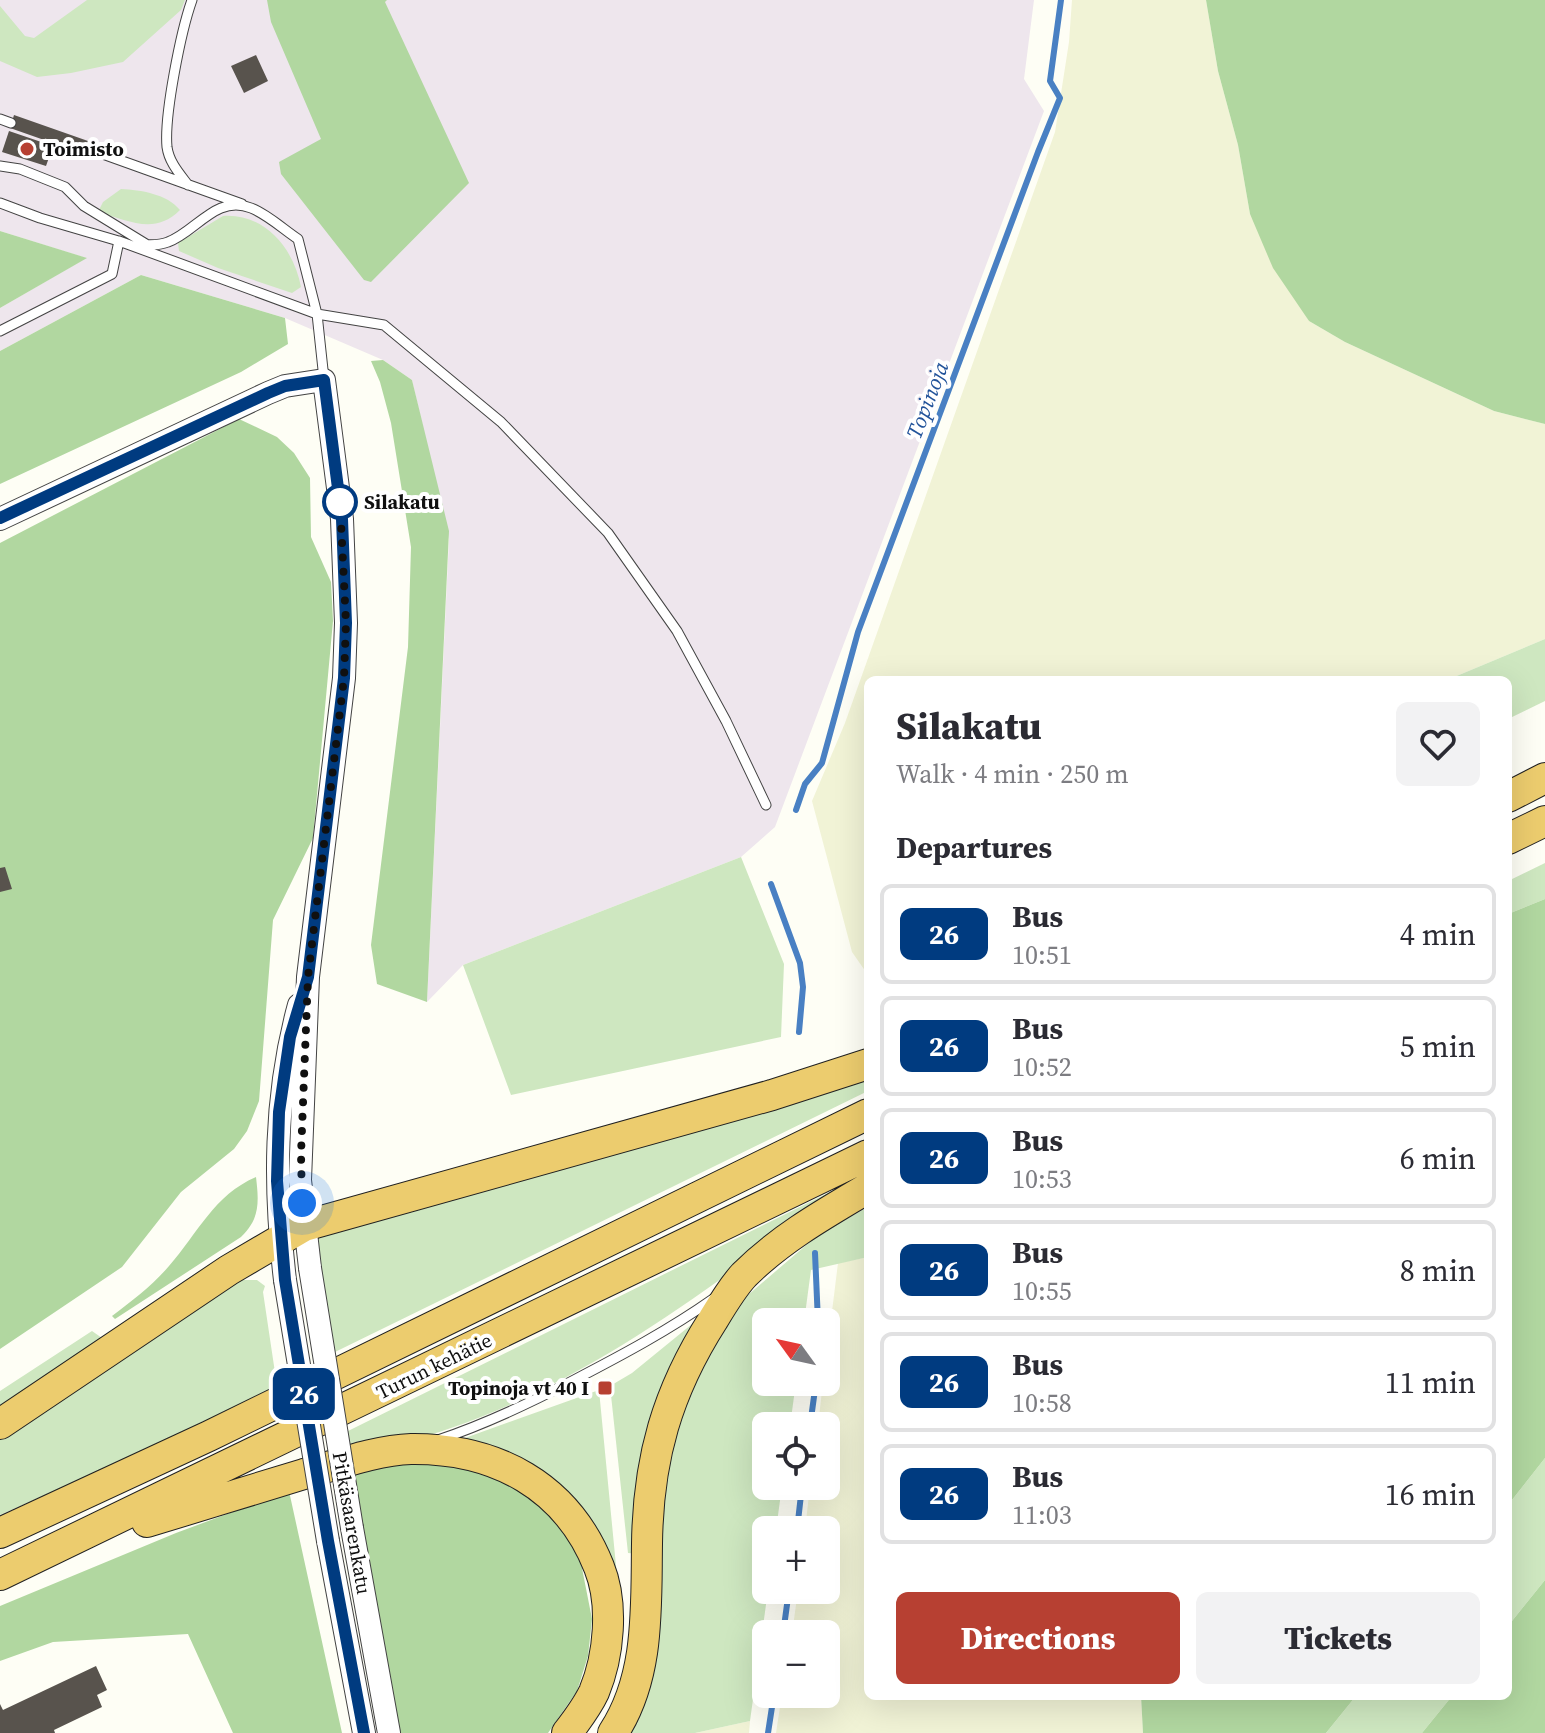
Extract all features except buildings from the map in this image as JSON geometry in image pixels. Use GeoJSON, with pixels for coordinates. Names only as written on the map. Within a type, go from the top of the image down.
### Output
{"type":"FeatureCollection","features":[{"type":"Feature","properties":{"kind":"highway"},"geometry":{"type":"LineString","coordinates":[[1512,795],[1545,778]]}},
{"type":"Feature","properties":{"kind":"highway"},"geometry":{"type":"LineString","coordinates":[[1512,837],[1545,821]]}},
{"type":"Feature","properties":{"kind":"highway"},"geometry":{"type":"LineString","coordinates":[[0,1424],[229,1270],[292,1232],[772,1095],[864,1065]]}},
{"type":"Feature","properties":{"kind":"highway","name":"Turun kehätie"},"geometry":{"type":"LineString","coordinates":[[0,1533],[209,1436],[864,1116]]}},
{"type":"Feature","properties":{"kind":"highway","name":"Turun kehätie"},"geometry":{"type":"LineString","coordinates":[[0,1575],[864,1157]]}},
{"type":"Feature","properties":{"kind":"highway"},"geometry":{"type":"LineString","coordinates":[[613,1733],[639,1675],[646,1610],[648,1511],[656,1453],[665,1418],[692,1353],[742,1278],[813,1220],[864,1190]]}},
{"type":"Feature","properties":{"kind":"highway"},"geometry":{"type":"LineString","coordinates":[[57,1549],[351,1460],[409,1449],[493,1461],[538,1485],[579,1526],[601,1572],[608,1619],[601,1668],[594,1693],[567,1733]]}},
{"type":"Feature","properties":{"kind":"street"},"geometry":{"type":"LineString","coordinates":[[0,519],[268,393],[285,386],[324,380]]}},
{"type":"Feature","properties":{"kind":"street","name":"Pitkäsaarenkatu"},"geometry":{"type":"LineString","coordinates":[[324,380],[342,519],[346,623],[344,678],[308,977],[300,1180],[285,1280],[328,1541],[364,1733]]}},
{"type":"Feature","properties":{"kind":"street","name":"Pitkäsaarenkatu"},"geometry":{"type":"LineString","coordinates":[[292,1232],[310,1268],[389,1733]]}},
{"type":"Feature","properties":{"kind":"lane"},"geometry":{"type":"LineString","coordinates":[[188,185],[171,161],[167,147],[168,115],[192,0]]}},
{"type":"Feature","properties":{"kind":"lane"},"geometry":{"type":"LineString","coordinates":[[0,119],[11,123]]}},
{"type":"Feature","properties":{"kind":"lane","name":"Pitkäsaarenkatu"},"geometry":{"type":"LineString","coordinates":[[86,148],[249,207],[298,239],[317,314],[324,380]]}},
{"type":"Feature","properties":{"kind":"lane"},"geometry":{"type":"LineString","coordinates":[[0,166],[20,169],[65,187],[84,206],[149,246]]}},
{"type":"Feature","properties":{"kind":"lane"},"geometry":{"type":"LineString","coordinates":[[0,203],[119,241],[317,314],[384,325],[501,422],[608,533],[677,631],[726,721],[766,805]]}},
{"type":"Feature","properties":{"kind":"lane"},"geometry":{"type":"LineString","coordinates":[[119,241],[149,246],[167,243],[214,209],[249,207]]}},
{"type":"Feature","properties":{"kind":"lane"},"geometry":{"type":"LineString","coordinates":[[0,331],[112,274],[119,241]]}},
{"type":"Feature","properties":{"kind":"lane"},"geometry":{"type":"LineString","coordinates":[[409,1449],[500,1416],[603,1366],[673,1327],[742,1278]]}},
{"type":"Feature","properties":{"kind":"shaded area"},"geometry":{"type":"Polygon","coordinates":[[[0,0],[1034,0],[1024,79],[1044,111],[775,827],[741,857],[463,965],[427,1002],[449,539],[412,380],[383,360],[285,318],[141,275],[0,351],[0,308],[86,258],[0,231],[0,0]]]}},
{"type":"Feature","properties":{"kind":"green space"},"geometry":{"type":"Polygon","coordinates":[[[87,0],[185,0],[181,10],[123,62],[37,77],[0,61],[0,6],[25,36],[34,38],[87,0]]]}},
{"type":"Feature","properties":{"kind":"green space"},"geometry":{"type":"Polygon","coordinates":[[[267,0],[387,0],[385,2],[469,183],[371,282],[364,280],[281,174],[279,162],[321,139],[271,22],[267,0]]]}},
{"type":"Feature","properties":{"kind":"green space"},"geometry":{"type":"Polygon","coordinates":[[[1072,0],[1206,0],[1218,71],[1238,145],[1250,214],[1309,321],[1345,342],[1494,411],[1545,424],[1545,639],[1457,676],[864,676],[864,969],[852,952],[812,801],[845,723],[1055,132],[1072,0]]]}},
{"type":"Feature","properties":{"kind":"green space"},"geometry":{"type":"Polygon","coordinates":[[[1206,0],[1545,0],[1545,424],[1494,411],[1345,342],[1309,321],[1273,268],[1250,214],[1238,145],[1218,71],[1206,0]]]}},
{"type":"Feature","properties":{"kind":"green space"},"geometry":{"type":"Polygon","coordinates":[[[121,189],[161,197],[180,210],[170,218],[151,224],[130,222],[98,212],[103,202],[121,189]]]}},
{"type":"Feature","properties":{"kind":"green space"},"geometry":{"type":"Polygon","coordinates":[[[223,216],[252,220],[275,236],[292,259],[301,287],[292,293],[179,251],[178,243],[223,216]]]}},
{"type":"Feature","properties":{"kind":"green space"},"geometry":{"type":"Polygon","coordinates":[[[0,231],[87,258],[0,308],[0,231]]]}},
{"type":"Feature","properties":{"kind":"green space"},"geometry":{"type":"Polygon","coordinates":[[[141,275],[285,318],[288,344],[241,372],[0,484],[0,351],[141,275]]]}},
{"type":"Feature","properties":{"kind":"green space"},"geometry":{"type":"Polygon","coordinates":[[[383,360],[412,380],[449,531],[427,1002],[377,984],[371,945],[408,647],[411,547],[391,423],[371,361],[383,360]]]}},
{"type":"Feature","properties":{"kind":"green space"},"geometry":{"type":"Polygon","coordinates":[[[239,419],[277,437],[294,453],[310,478],[311,537],[331,582],[333,621],[313,838],[273,920],[259,1101],[247,1131],[234,1149],[181,1192],[122,1267],[0,1349],[0,543],[239,419]]]}},
{"type":"Feature","properties":{"kind":"green space"},"geometry":{"type":"Polygon","coordinates":[[[1545,639],[1545,701],[1512,717],[1512,676],[1457,676],[1545,639]]]}},
{"type":"Feature","properties":{"kind":"green space"},"geometry":{"type":"Polygon","coordinates":[[[741,857],[784,964],[781,1037],[511,1095],[463,965],[741,857]]]}},
{"type":"Feature","properties":{"kind":"green space"},"geometry":{"type":"Polygon","coordinates":[[[1545,863],[1545,899],[1512,912],[1512,879],[1545,863]]]}},
{"type":"Feature","properties":{"kind":"green space"},"geometry":{"type":"Polygon","coordinates":[[[1545,899],[1545,1458],[1512,1500],[1512,912],[1545,899]]]}},
{"type":"Feature","properties":{"kind":"green space"},"geometry":{"type":"Polygon","coordinates":[[[864,1077],[864,1093],[335,1352],[315,1232],[864,1077]]]}},
{"type":"Feature","properties":{"kind":"green space"},"geometry":{"type":"Polygon","coordinates":[[[256,1177],[257,1210],[252,1224],[241,1237],[115,1319],[112,1316],[163,1273],[218,1204],[256,1177]]]}},
{"type":"Feature","properties":{"kind":"green space"},"geometry":{"type":"Polygon","coordinates":[[[852,1181],[660,1321],[559,1381],[451,1428],[351,1454],[346,1432],[852,1181]]]}},
{"type":"Feature","properties":{"kind":"green space"},"geometry":{"type":"Polygon","coordinates":[[[864,1209],[864,1258],[811,1270],[806,1308],[752,1308],[752,1396],[794,1396],[792,1412],[752,1412],[752,1500],[780,1500],[778,1516],[752,1516],[752,1604],[766,1604],[764,1620],[752,1620],[750,1721],[695,1733],[626,1733],[650,1690],[659,1614],[662,1490],[674,1434],[704,1360],[741,1301],[818,1235],[864,1209]]]}},
{"type":"Feature","properties":{"kind":"green space"},"geometry":{"type":"Polygon","coordinates":[[[864,1258],[864,1700],[1141,1700],[1143,1733],[776,1733],[780,1708],[840,1708],[840,1620],[794,1620],[796,1604],[840,1604],[840,1516],[807,1516],[808,1500],[840,1500],[840,1412],[820,1412],[821,1396],[840,1396],[840,1308],[832,1308],[838,1263],[864,1258]]]}},
{"type":"Feature","properties":{"kind":"green space"},"geometry":{"type":"Polygon","coordinates":[[[242,1280],[257,1280],[265,1286],[263,1292],[277,1386],[0,1515],[0,1437],[221,1289],[242,1280]]]}},
{"type":"Feature","properties":{"kind":"green space"},"geometry":{"type":"Polygon","coordinates":[[[697,1320],[638,1554],[628,1553],[610,1386],[632,1373],[697,1320]]]}},
{"type":"Feature","properties":{"kind":"green space"},"geometry":{"type":"Polygon","coordinates":[[[92,1331],[102,1338],[0,1412],[0,1391],[92,1331]]]}},
{"type":"Feature","properties":{"kind":"green space"},"geometry":{"type":"Polygon","coordinates":[[[599,1390],[617,1576],[451,1443],[599,1390]]]}},
{"type":"Feature","properties":{"kind":"green space"},"geometry":{"type":"Polygon","coordinates":[[[1545,1458],[1545,1580],[1512,1621],[1512,1500],[1545,1458]]]}},
{"type":"Feature","properties":{"kind":"green space"},"geometry":{"type":"Polygon","coordinates":[[[408,1461],[484,1471],[549,1508],[580,1558],[592,1619],[588,1656],[577,1691],[548,1733],[397,1733],[362,1538],[354,1470],[408,1461]]]}},
{"type":"Feature","properties":{"kind":"green space"},"geometry":{"type":"Polygon","coordinates":[[[289,1491],[342,1733],[233,1733],[188,1634],[53,1642],[0,1661],[0,1606],[176,1533],[289,1491]]]}},
{"type":"Feature","properties":{"kind":"green space"},"geometry":{"type":"Polygon","coordinates":[[[1545,1580],[1545,1733],[1422,1733],[1449,1700],[1512,1700],[1512,1621],[1545,1580]]]}},
{"type":"Feature","properties":{"kind":"green space"},"geometry":{"type":"Polygon","coordinates":[[[1141,1700],[1353,1700],[1326,1733],[1143,1733],[1141,1700]]]}},
{"type":"Feature","properties":{"kind":"green space"},"geometry":{"type":"Polygon","coordinates":[[[1353,1700],[1449,1700],[1422,1733],[1326,1733],[1353,1700]]]}},
{"type":"Feature","properties":{"kind":"green space"},"geometry":{"type":"Polygon","coordinates":[[[750,1721],[749,1733],[695,1733],[750,1721]]]}},
{"type":"Feature","properties":{"kind":"waterway","name":"Topinoja"},"geometry":{"type":"LineString","coordinates":[[796,810],[805,784],[822,763],[858,632],[1060,98],[1050,81],[1061,0]]}},
{"type":"Feature","properties":{"kind":"waterway","name":"Topinoja"},"geometry":{"type":"LineString","coordinates":[[771,884],[800,963],[803,987],[799,1032]]}},
{"type":"Feature","properties":{"kind":"waterway","name":"Topinoja"},"geometry":{"type":"LineString","coordinates":[[815,1253],[817,1308]]}},
{"type":"Feature","properties":{"kind":"waterway","name":"Topinoja"},"geometry":{"type":"LineString","coordinates":[[812,1412],[814,1396]]}},
{"type":"Feature","properties":{"kind":"waterway","name":"Topinoja"},"geometry":{"type":"LineString","coordinates":[[799,1516],[800,1500]]}},
{"type":"Feature","properties":{"kind":"waterway","name":"Topinoja"},"geometry":{"type":"LineString","coordinates":[[785,1620],[787,1604]]}},
{"type":"Feature","properties":{"kind":"waterway","name":"Topinoja"},"geometry":{"type":"LineString","coordinates":[[768,1733],[772,1708]]}},
{"type":"Feature","properties":{"kind":"bus line","name":"26"},"geometry":{"type":"LineString","coordinates":[[0,518],[268,393],[285,386],[324,380],[342,519],[346,623],[344,678],[308,977],[290,1037],[279,1112],[277,1181],[285,1280],[328,1541],[364,1733]]}},
{"type":"Feature","properties":{"kind":"place","name":"Toimisto"},"geometry":{"type":"Point","coordinates":[27,149]}},
{"type":"Feature","properties":{"kind":"place","name":"Silakatu"},"geometry":{"type":"Point","coordinates":[340,502]}},
{"type":"Feature","properties":{"kind":"place","name":"Topinoja vt 40 I"},"geometry":{"type":"Point","coordinates":[605,1388]}},
{"type":"Feature","properties":{"kind":"route"},"geometry":{"type":"LineString","coordinates":[[302,1203],[300,1180],[308,977],[344,678],[346,623],[340,502]]}}]}
